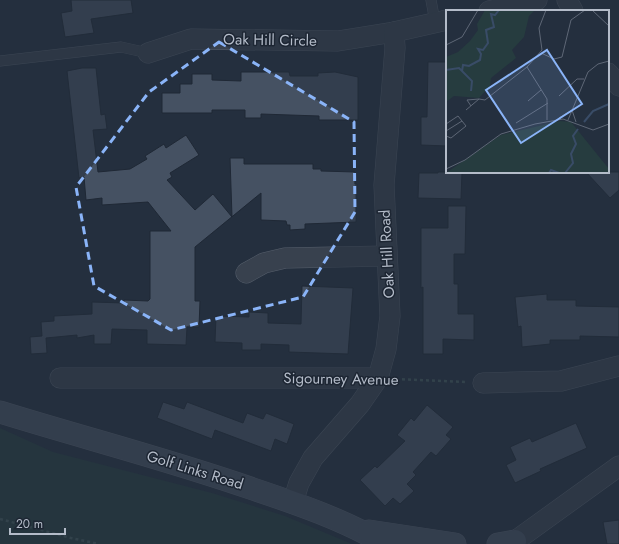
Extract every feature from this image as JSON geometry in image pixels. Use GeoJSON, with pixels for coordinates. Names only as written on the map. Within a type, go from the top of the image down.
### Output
{"type":"FeatureCollection","features":[{"type":"Feature","properties":{"kind":"main road","name":"Golf Links Road"},"geometry":{"type":"LineString","coordinates":[[0,412],[190,467],[293,502],[358,529],[385,544]]}},
{"type":"Feature","properties":{"kind":"main road"},"geometry":{"type":"LineString","coordinates":[[358,529],[454,544]]}},
{"type":"Feature","properties":{"kind":"street"},"geometry":{"type":"LineString","coordinates":[[493,10],[537,0]]}},
{"type":"Feature","properties":{"kind":"street"},"geometry":{"type":"LineString","coordinates":[[567,0],[572,10]]}},
{"type":"Feature","properties":{"kind":"street"},"geometry":{"type":"LineString","coordinates":[[394,32],[441,21]]}},
{"type":"Feature","properties":{"kind":"street","name":"Oak Hill Circle"},"geometry":{"type":"LineString","coordinates":[[148,52],[191,39],[338,41],[394,32]]}},
{"type":"Feature","properties":{"kind":"street","name":"Oak Hill Road"},"geometry":{"type":"LineString","coordinates":[[293,502],[299,483],[313,458],[360,404],[378,378],[386,349],[390,316],[386,256],[384,185],[395,48],[394,32]]}},
{"type":"Feature","properties":{"kind":"street"},"geometry":{"type":"LineString","coordinates":[[609,75],[619,86]]}},
{"type":"Feature","properties":{"kind":"street"},"geometry":{"type":"LineString","coordinates":[[246,273],[264,263],[285,258],[386,256]]}},
{"type":"Feature","properties":{"kind":"street"},"geometry":{"type":"LineString","coordinates":[[483,383],[561,381],[619,366]]}},
{"type":"Feature","properties":{"kind":"street","name":"Sigourney Avenue"},"geometry":{"type":"LineString","coordinates":[[60,378],[378,378]]}},
{"type":"Feature","properties":{"kind":"street"},"geometry":{"type":"LineString","coordinates":[[510,543],[619,466]]}},
{"type":"Feature","properties":{"kind":"lane"},"geometry":{"type":"LineString","coordinates":[[431,0],[441,21]]}},
{"type":"Feature","properties":{"kind":"lane"},"geometry":{"type":"LineString","coordinates":[[0,61],[121,47],[148,52]]}},
{"type":"Feature","properties":{"kind":"path","name":"Sigourney Avenue"},"geometry":{"type":"LineString","coordinates":[[378,378],[483,383]]}},
{"type":"Feature","properties":{"kind":"path"},"geometry":{"type":"LineString","coordinates":[[0,519],[99,544]]}},
{"type":"Feature","properties":{"kind":"highlighted area"},"geometry":{"type":"Polygon","coordinates":[[[219,42],[354,122],[355,212],[303,297],[171,330],[94,286],[76,187],[149,92],[219,42]]]}},
{"type":"Feature","properties":{"kind":"green space"},"geometry":{"type":"Polygon","coordinates":[[[0,428],[53,452],[212,493],[285,516],[352,544],[0,544],[0,428]]]}},
{"type":"Feature","properties":{"kind":"building"},"geometry":{"type":"Polygon","coordinates":[[[71,0],[131,0],[133,13],[91,19],[94,33],[65,37],[61,13],[72,11],[71,0]]]}},
{"type":"Feature","properties":{"kind":"building"},"geometry":{"type":"Polygon","coordinates":[[[428,62],[446,62],[446,146],[421,145],[421,117],[427,117],[428,62]]]}},
{"type":"Feature","properties":{"kind":"building"},"geometry":{"type":"Polygon","coordinates":[[[82,68],[96,68],[101,115],[105,114],[107,129],[93,130],[98,172],[130,169],[147,159],[145,156],[164,144],[166,148],[186,135],[199,155],[170,173],[172,177],[167,180],[195,210],[213,194],[232,217],[195,247],[195,301],[200,301],[199,327],[187,327],[186,345],[147,344],[147,330],[112,329],[111,344],[94,344],[94,335],[77,338],[77,335],[46,338],[47,353],[31,354],[30,337],[42,336],[41,322],[54,321],[54,316],[92,314],[92,302],[124,303],[124,300],[148,301],[150,299],[150,231],[171,231],[148,202],[102,205],[102,198],[86,200],[84,177],[79,178],[67,71],[82,68]]]}},
{"type":"Feature","properties":{"kind":"building"},"geometry":{"type":"Polygon","coordinates":[[[241,72],[289,72],[290,76],[318,76],[318,73],[335,72],[358,77],[358,120],[319,120],[319,116],[261,114],[261,118],[245,118],[245,110],[212,110],[212,113],[162,113],[162,93],[180,93],[180,84],[192,84],[192,74],[212,74],[212,80],[241,81],[241,72]]]}},
{"type":"Feature","properties":{"kind":"building"},"geometry":{"type":"Polygon","coordinates":[[[230,158],[244,158],[244,164],[313,164],[313,169],[321,169],[321,171],[355,172],[355,184],[357,184],[356,222],[305,224],[305,229],[290,230],[290,225],[287,225],[286,221],[261,220],[261,193],[232,217],[230,158]]]}},
{"type":"Feature","properties":{"kind":"building"},"geometry":{"type":"Polygon","coordinates":[[[619,172],[619,190],[610,198],[587,173],[619,172]]]}},
{"type":"Feature","properties":{"kind":"building"},"geometry":{"type":"Polygon","coordinates":[[[419,173],[462,173],[461,199],[418,198],[419,173]]]}},
{"type":"Feature","properties":{"kind":"building"},"geometry":{"type":"Polygon","coordinates":[[[448,206],[466,206],[465,254],[454,254],[454,284],[458,284],[458,314],[474,314],[474,340],[443,339],[443,354],[423,354],[421,228],[448,228],[448,206]]]}},
{"type":"Feature","properties":{"kind":"building"},"geometry":{"type":"Polygon","coordinates":[[[302,286],[353,288],[348,354],[289,352],[289,345],[261,344],[261,350],[242,350],[242,343],[215,342],[216,316],[249,317],[249,312],[268,313],[268,323],[301,324],[302,286]]]}},
{"type":"Feature","properties":{"kind":"building"},"geometry":{"type":"Polygon","coordinates":[[[547,294],[547,300],[576,300],[576,306],[619,307],[619,337],[580,336],[580,340],[550,340],[550,344],[522,347],[521,326],[518,327],[515,297],[547,294]]]}},
{"type":"Feature","properties":{"kind":"building"},"geometry":{"type":"Polygon","coordinates":[[[163,402],[184,409],[187,402],[243,423],[247,413],[263,419],[266,413],[294,424],[287,444],[275,439],[271,451],[215,430],[212,439],[157,418],[163,402]]]}},
{"type":"Feature","properties":{"kind":"building"},"geometry":{"type":"Polygon","coordinates":[[[427,405],[453,427],[446,435],[451,439],[436,456],[431,452],[413,472],[416,475],[407,484],[414,491],[400,504],[393,498],[385,506],[360,480],[375,466],[377,468],[405,441],[397,435],[411,418],[414,421],[427,405]]]}},
{"type":"Feature","properties":{"kind":"building"},"geometry":{"type":"Polygon","coordinates":[[[576,423],[587,448],[540,469],[541,471],[515,483],[506,465],[516,460],[510,447],[530,438],[532,442],[576,423]]]}},
{"type":"Feature","properties":{"kind":"building"},"geometry":{"type":"Polygon","coordinates":[[[619,520],[619,544],[607,544],[603,522],[619,520]]]}}]}
